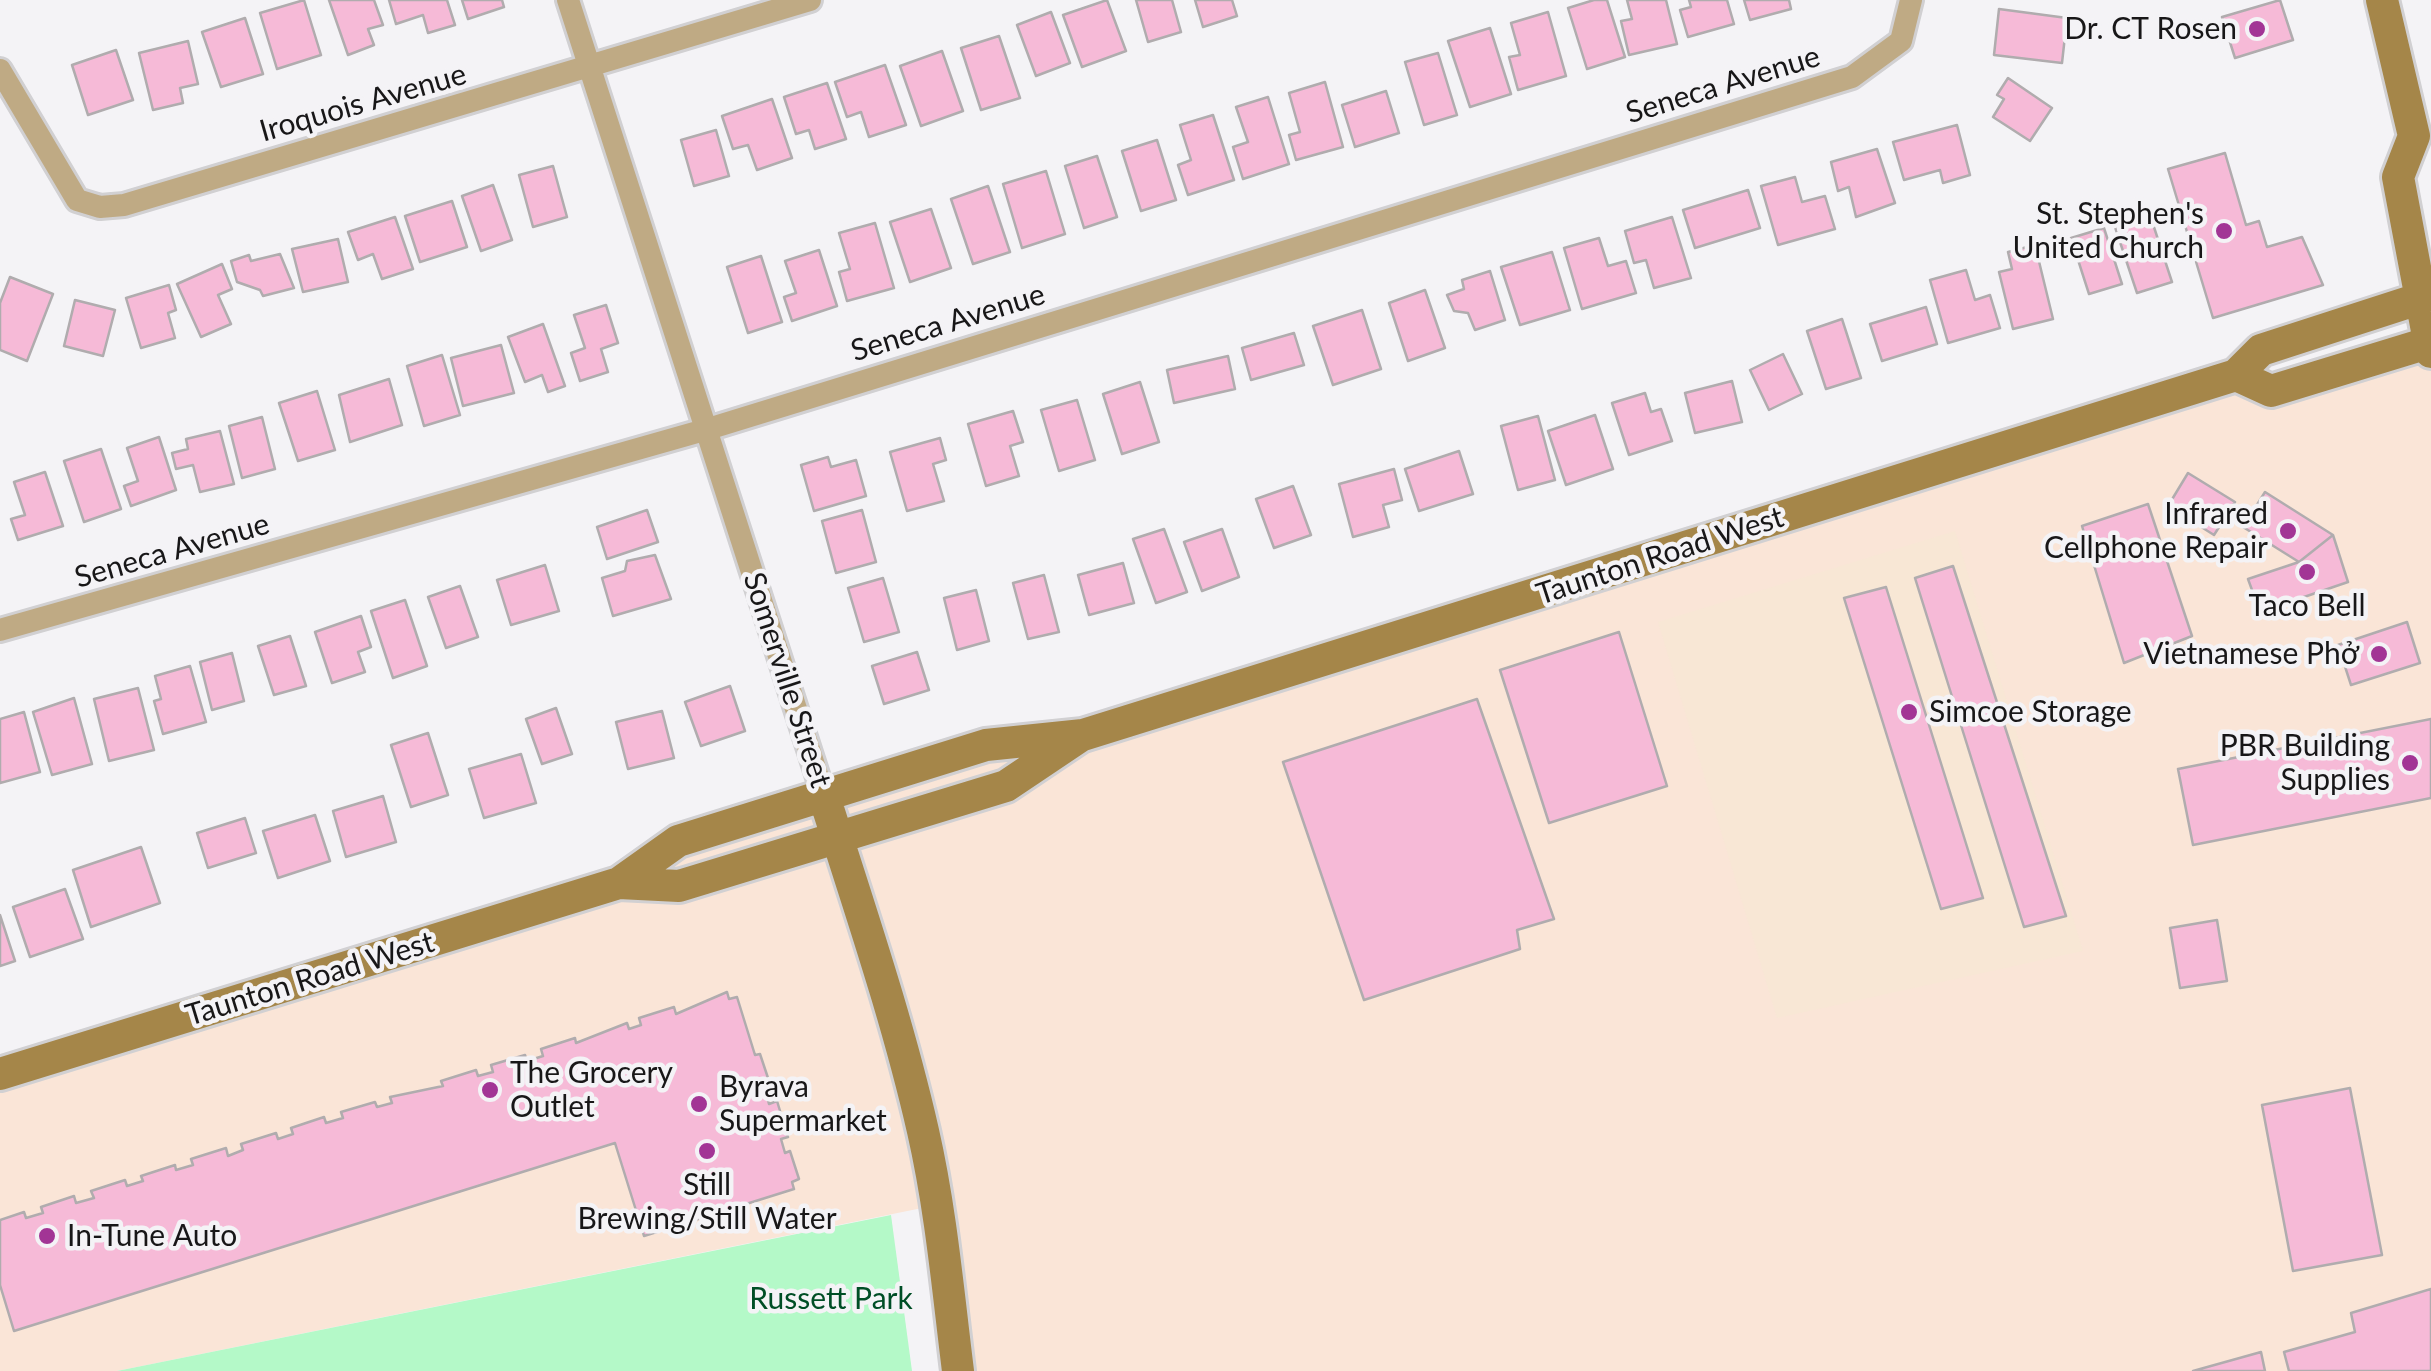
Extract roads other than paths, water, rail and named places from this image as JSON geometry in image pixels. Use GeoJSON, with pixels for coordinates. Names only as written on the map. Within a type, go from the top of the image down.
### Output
{"type":"FeatureCollection","features":[{"type":"Feature","properties":{"kind":"main road"},"geometry":{"type":"LineString","coordinates":[[2236,376],[2271,391],[2430,345],[2426,297],[2398,177],[2423,144],[2382,0]]}},
{"type":"Feature","properties":{"kind":"main road","name":"Taunton Road West"},"geometry":{"type":"LineString","coordinates":[[0,1074],[619,883],[678,841],[986,744],[1083,734],[2236,376],[2260,350],[2426,297]]}},
{"type":"Feature","properties":{"kind":"main road","name":"Taunton Road West"},"geometry":{"type":"LineString","coordinates":[[619,883],[679,886],[1006,786],[1083,734]]}},
{"type":"Feature","properties":{"kind":"main road","name":"Somerville Street"},"geometry":{"type":"LineString","coordinates":[[824,796],[898,1029],[923,1133],[938,1205],[958,1371]]}},
{"type":"Feature","properties":{"kind":"street","name":"Somerville Street"},"geometry":{"type":"LineString","coordinates":[[568,0],[824,796]]}},
{"type":"Feature","properties":{"kind":"street","name":"Iroquois Avenue"},"geometry":{"type":"LineString","coordinates":[[0,70],[77,200],[100,207],[124,205],[810,0]]}},
{"type":"Feature","properties":{"kind":"street","name":"Seneca Avenue"},"geometry":{"type":"LineString","coordinates":[[0,630],[708,429],[1852,77],[1901,41],[1911,0]]}},
{"type":"Feature","properties":{"kind":"place","name":"Dr. CT Rosen"},"geometry":{"type":"Point","coordinates":[2257,29]}},
{"type":"Feature","properties":{"kind":"place","name":"St. Stephen's United Church"},"geometry":{"type":"Point","coordinates":[2224,231]}},
{"type":"Feature","properties":{"kind":"place","name":"Infrared Cellphone Repair"},"geometry":{"type":"Point","coordinates":[2288,531]}},
{"type":"Feature","properties":{"kind":"place","name":"Taco Bell"},"geometry":{"type":"Point","coordinates":[2307,572]}},
{"type":"Feature","properties":{"kind":"place","name":"Vietnamese Phở"},"geometry":{"type":"Point","coordinates":[2379,654]}},
{"type":"Feature","properties":{"kind":"place","name":"Simcoe Storage"},"geometry":{"type":"Point","coordinates":[1909,712]}},
{"type":"Feature","properties":{"kind":"place","name":"PBR Building Supplies"},"geometry":{"type":"Point","coordinates":[2410,763]}},
{"type":"Feature","properties":{"kind":"place","name":"The Grocery Outlet"},"geometry":{"type":"Point","coordinates":[490,1090]}},
{"type":"Feature","properties":{"kind":"place","name":"Byrava Supermarket"},"geometry":{"type":"Point","coordinates":[699,1104]}},
{"type":"Feature","properties":{"kind":"place","name":"Still Brewing/Still Water"},"geometry":{"type":"Point","coordinates":[707,1151]}},
{"type":"Feature","properties":{"kind":"place","name":"In-Tune Auto"},"geometry":{"type":"Point","coordinates":[47,1236]}},
{"type":"Feature","properties":{"kind":"park label","name":"Russett Park"},"geometry":{"type":"Point","coordinates":[831,1299]}}]}
